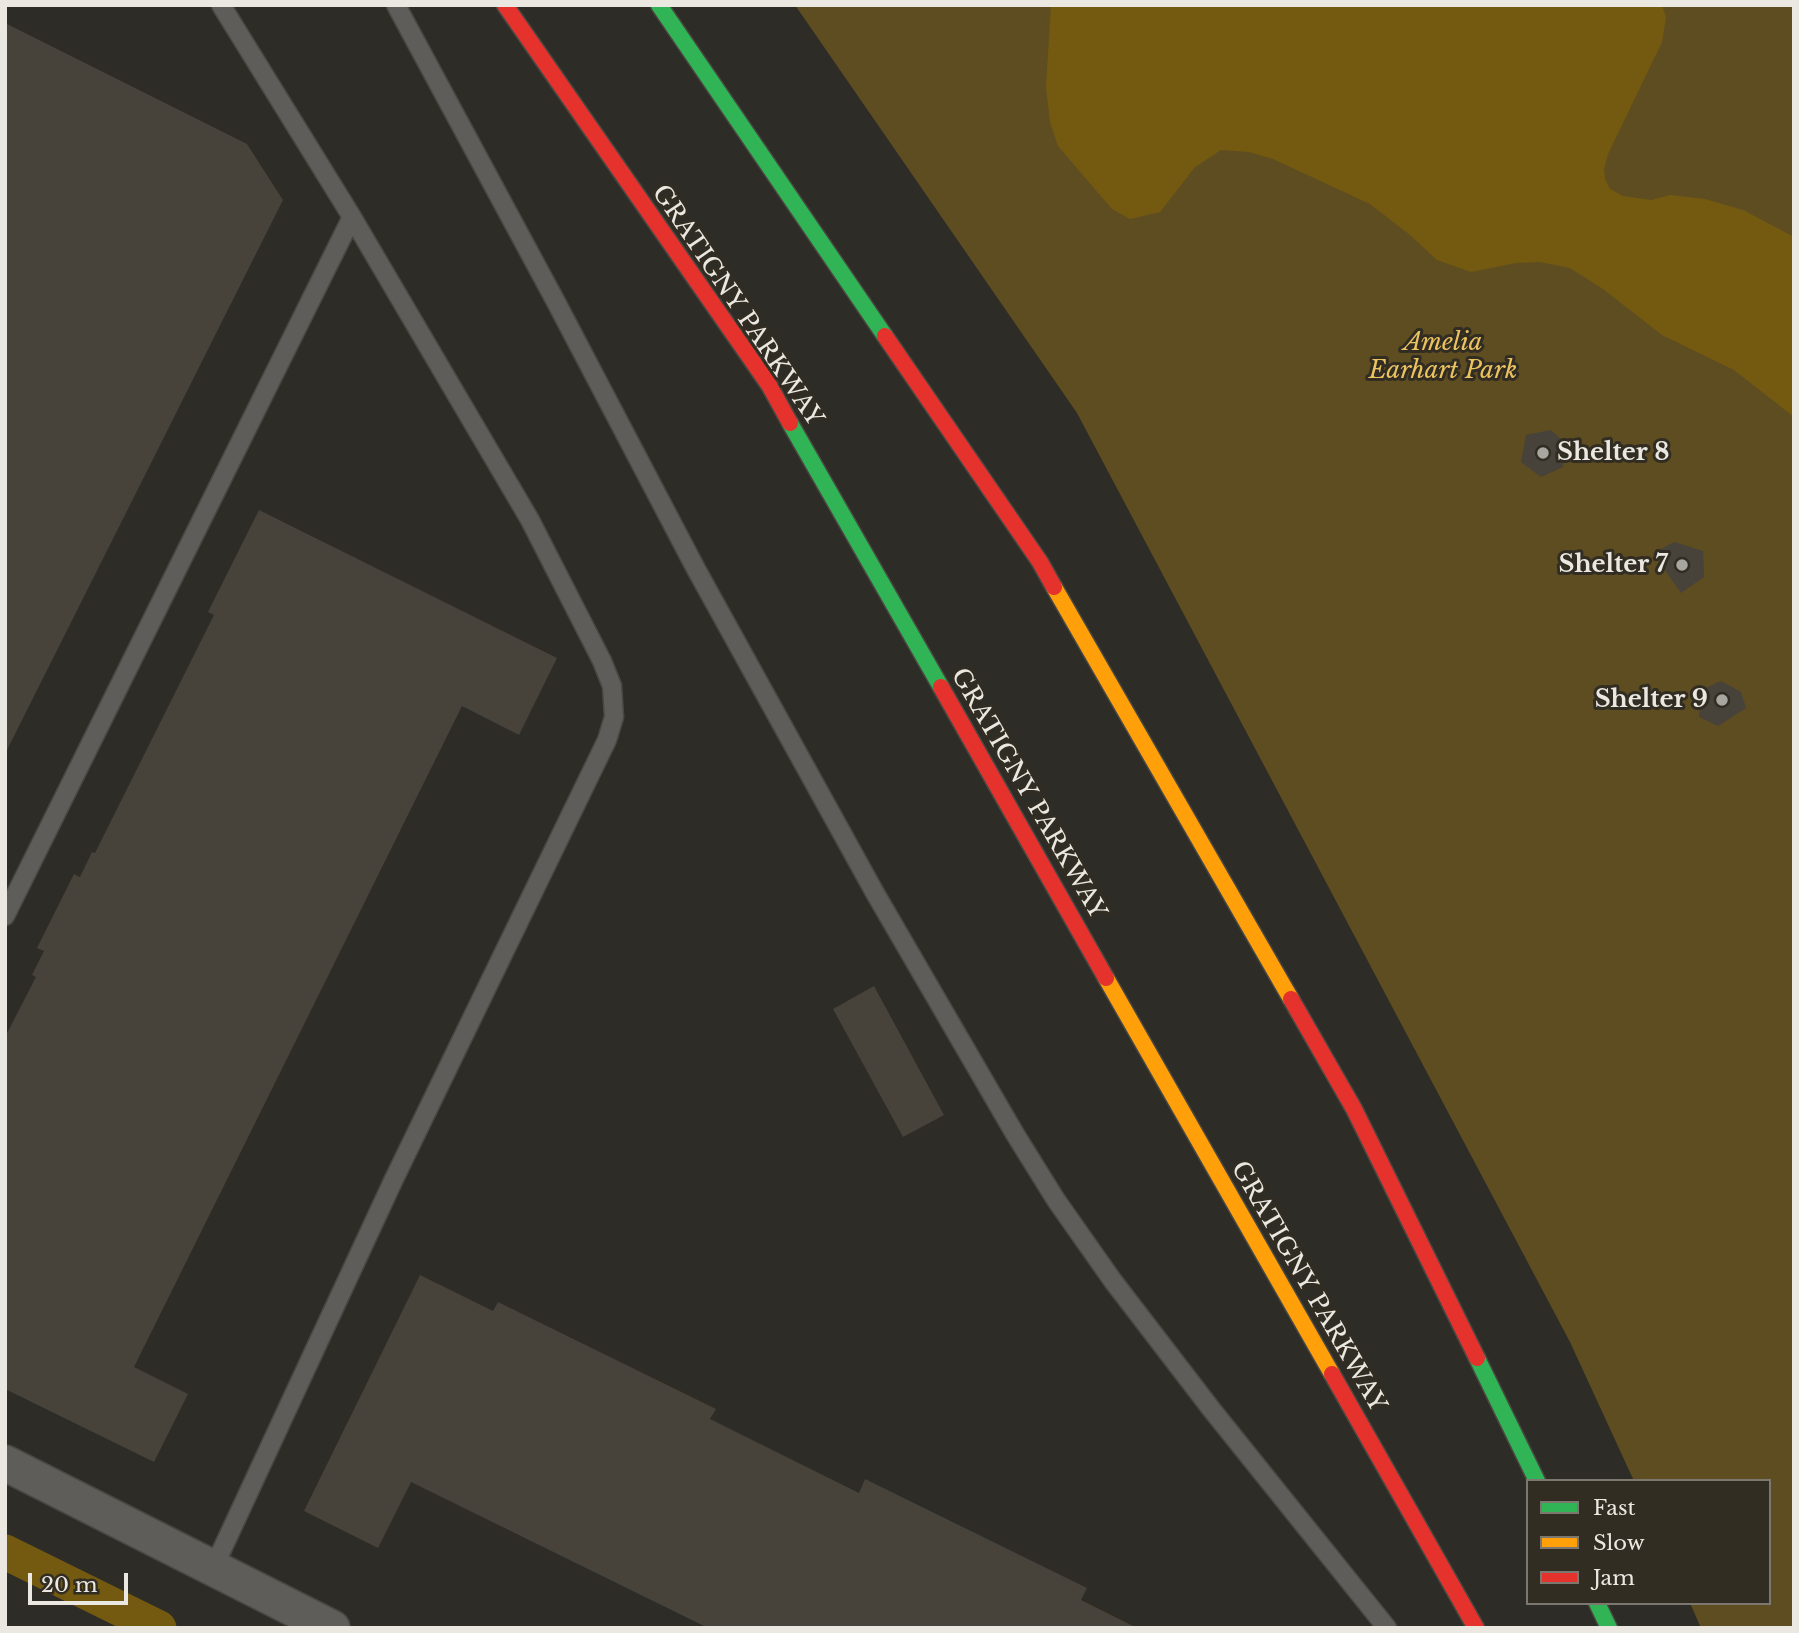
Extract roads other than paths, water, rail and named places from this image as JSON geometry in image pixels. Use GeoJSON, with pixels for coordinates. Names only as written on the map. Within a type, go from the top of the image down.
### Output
{"type":"FeatureCollection","features":[{"type":"Feature","properties":{"kind":"highway","name":"GRATIGNY PARKWAY"},"geometry":{"type":"LineString","coordinates":[[505,5],[769,385],[1476,1628]]}},
{"type":"Feature","properties":{"kind":"highway"},"geometry":{"type":"LineString","coordinates":[[659,5],[1040,562],[1354,1110],[1536,1479]]}},
{"type":"Feature","properties":{"kind":"highway"},"geometry":{"type":"LineString","coordinates":[[1598,1605],[1609,1628]]}},
{"type":"Feature","properties":{"kind":"street"},"geometry":{"type":"LineString","coordinates":[[5,1463],[332,1628]]}},
{"type":"Feature","properties":{"kind":"lane"},"geometry":{"type":"LineString","coordinates":[[213,1569],[394,1180],[607,740],[614,717],[612,686],[602,661],[530,520],[352,217],[221,5]]}},
{"type":"Feature","properties":{"kind":"lane"},"geometry":{"type":"LineString","coordinates":[[396,5],[709,593],[875,893],[1015,1134],[1056,1200],[1113,1280],[1212,1410],[1387,1628]]}},
{"type":"Feature","properties":{"kind":"lane"},"geometry":{"type":"LineString","coordinates":[[5,916],[352,217]]}},
{"type":"Feature","properties":{"kind":"waterway"},"geometry":{"type":"LineString","coordinates":[[5,1552],[159,1628]]}},
{"type":"Feature","properties":{"kind":"place","name":"Shelter 8"},"geometry":{"type":"Point","coordinates":[1543,453]}},
{"type":"Feature","properties":{"kind":"place","name":"Shelter 7"},"geometry":{"type":"Point","coordinates":[1682,565]}},
{"type":"Feature","properties":{"kind":"place","name":"Shelter 9"},"geometry":{"type":"Point","coordinates":[1722,700]}},
{"type":"Feature","properties":{"kind":"park label","name":"Amelia Earhart Park"},"geometry":{"type":"Point","coordinates":[1443,357]}}]}
